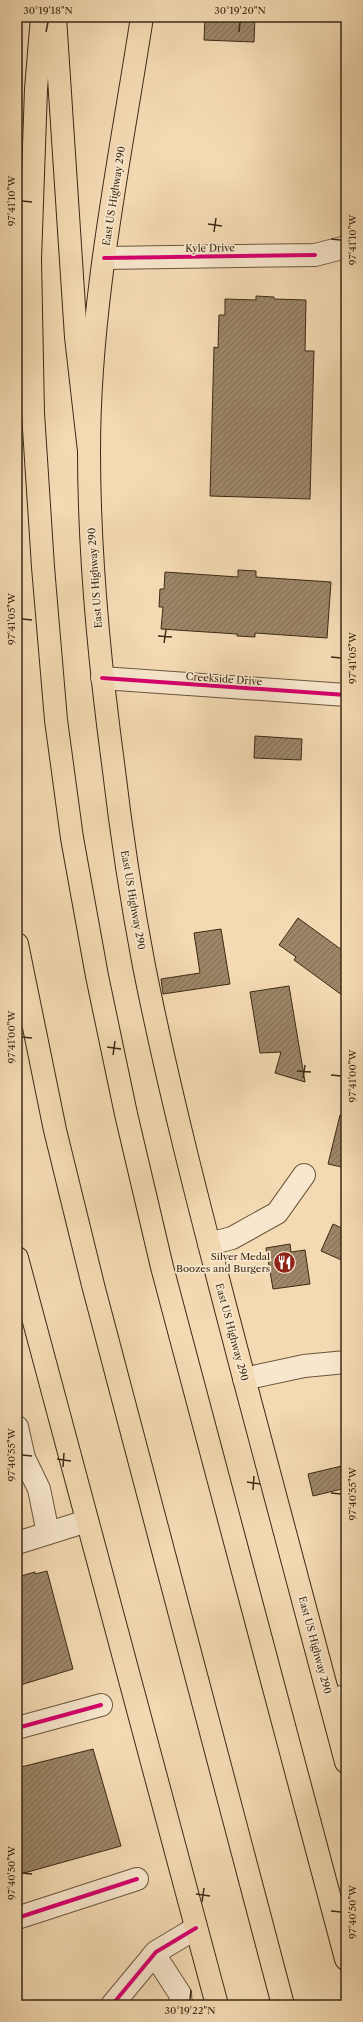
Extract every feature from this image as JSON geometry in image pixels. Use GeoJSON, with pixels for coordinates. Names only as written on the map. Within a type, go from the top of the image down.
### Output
{"type":"FeatureCollection","features":[{"type":"Feature","properties":{"kind":"main road"},"geometry":{"type":"LineString","coordinates":[[42,17],[36,89],[30,260],[33,413],[43,567],[55,712],[72,838],[100,991],[126,1114],[162,1268],[346,1959]]}},
{"type":"Feature","properties":{"kind":"main road"},"geometry":{"type":"LineString","coordinates":[[55,17],[76,337],[89,451]]}},
{"type":"Feature","properties":{"kind":"main road","name":"East US Highway 290"},"geometry":{"type":"LineString","coordinates":[[142,17],[104,258],[92,380],[89,451],[92,558],[102,678],[121,830],[144,965],[173,1096],[244,1379],[338,1698],[346,1762]]}},
{"type":"Feature","properties":{"kind":"main road"},"geometry":{"type":"LineString","coordinates":[[17,944],[56,1130],[93,1284],[284,2005]]}},
{"type":"Feature","properties":{"kind":"main road"},"geometry":{"type":"LineString","coordinates":[[18,1267],[217,2005]]}},
{"type":"Feature","properties":{"kind":"street","name":"Kyle Drive"},"geometry":{"type":"LineString","coordinates":[[104,258],[315,255],[345,248]]}},
{"type":"Feature","properties":{"kind":"street","name":"Creekside Drive"},"geometry":{"type":"LineString","coordinates":[[102,678],[346,695]]}},
{"type":"Feature","properties":{"kind":"street"},"geometry":{"type":"LineString","coordinates":[[209,1244],[232,1238],[277,1213],[304,1175]]}},
{"type":"Feature","properties":{"kind":"street"},"geometry":{"type":"LineString","coordinates":[[244,1379],[304,1366],[346,1362]]}},
{"type":"Feature","properties":{"kind":"street"},"geometry":{"type":"LineString","coordinates":[[17,1427],[24,1458],[39,1489],[55,1531]]}},
{"type":"Feature","properties":{"kind":"street"},"geometry":{"type":"LineString","coordinates":[[17,1543],[87,1521]]}},
{"type":"Feature","properties":{"kind":"street"},"geometry":{"type":"LineString","coordinates":[[17,1728],[101,1705]]}},
{"type":"Feature","properties":{"kind":"street"},"geometry":{"type":"LineString","coordinates":[[17,1918],[137,1879]]}},
{"type":"Feature","properties":{"kind":"street"},"geometry":{"type":"LineString","coordinates":[[112,2005],[154,1954],[196,1928]]}},
{"type":"Feature","properties":{"kind":"street"},"geometry":{"type":"LineString","coordinates":[[154,1954],[180,1994],[181,2005]]}},
{"type":"Feature","properties":{"kind":"building"},"geometry":{"type":"Polygon","coordinates":[[[205,17],[255,17],[254,42],[204,40],[205,17]]]}},
{"type":"Feature","properties":{"kind":"building"},"geometry":{"type":"Polygon","coordinates":[[[256,296],[274,297],[274,299],[306,300],[305,351],[314,351],[310,499],[210,496],[214,347],[218,348],[219,315],[225,315],[225,299],[256,300],[256,296]]]}},
{"type":"Feature","properties":{"kind":"building"},"geometry":{"type":"Polygon","coordinates":[[[238,570],[256,571],[256,577],[331,582],[327,638],[255,633],[255,637],[237,636],[237,634],[161,629],[163,607],[159,607],[160,589],[164,589],[165,572],[238,577],[238,570]]]}},
{"type":"Feature","properties":{"kind":"building"},"geometry":{"type":"Polygon","coordinates":[[[255,736],[302,739],[301,760],[254,758],[255,736]]]}},
{"type":"Feature","properties":{"kind":"building"},"geometry":{"type":"Polygon","coordinates":[[[298,918],[346,953],[346,998],[294,960],[296,957],[279,945],[298,918]]]}},
{"type":"Feature","properties":{"kind":"building"},"geometry":{"type":"Polygon","coordinates":[[[221,929],[230,984],[163,994],[161,979],[200,973],[194,933],[221,929]]]}},
{"type":"Feature","properties":{"kind":"building"},"geometry":{"type":"Polygon","coordinates":[[[289,986],[305,1082],[275,1073],[281,1052],[260,1053],[250,992],[289,986]]]}},
{"type":"Feature","properties":{"kind":"building"},"geometry":{"type":"Polygon","coordinates":[[[340,1115],[346,1116],[346,1168],[328,1164],[340,1115]]]}},
{"type":"Feature","properties":{"kind":"building"},"geometry":{"type":"Polygon","coordinates":[[[333,1224],[346,1230],[346,1262],[321,1251],[333,1224]]]}},
{"type":"Feature","properties":{"kind":"building","name":"Silver Medal Boozes and Burgers"},"geometry":{"type":"Polygon","coordinates":[[[290,1244],[291,1252],[305,1250],[310,1284],[273,1289],[266,1248],[290,1244]]]}},
{"type":"Feature","properties":{"kind":"building"},"geometry":{"type":"Polygon","coordinates":[[[346,1465],[346,1488],[313,1496],[308,1474],[346,1465]]]}},
{"type":"Feature","properties":{"kind":"building"},"geometry":{"type":"Polygon","coordinates":[[[47,1571],[73,1669],[17,1686],[17,1577],[35,1572],[35,1574],[47,1571]]]}},
{"type":"Feature","properties":{"kind":"building"},"geometry":{"type":"Polygon","coordinates":[[[93,1749],[121,1846],[17,1875],[17,1768],[93,1749]]]}},
{"type":"Feature","properties":{"kind":"cycle path"},"geometry":{"type":"LineString","coordinates":[[104,258],[315,255]]}},
{"type":"Feature","properties":{"kind":"cycle path"},"geometry":{"type":"LineString","coordinates":[[102,678],[346,695]]}},
{"type":"Feature","properties":{"kind":"cycle path"},"geometry":{"type":"LineString","coordinates":[[17,1728],[101,1705]]}},
{"type":"Feature","properties":{"kind":"cycle path"},"geometry":{"type":"LineString","coordinates":[[17,1918],[137,1879]]}},
{"type":"Feature","properties":{"kind":"cycle path"},"geometry":{"type":"LineString","coordinates":[[112,2005],[156,1952],[196,1928]]}},
{"type":"Feature","properties":{"kind":"place","name":"Silver Medal Boozes and Burgers"},"geometry":{"type":"Point","coordinates":[285,1262]}}]}
